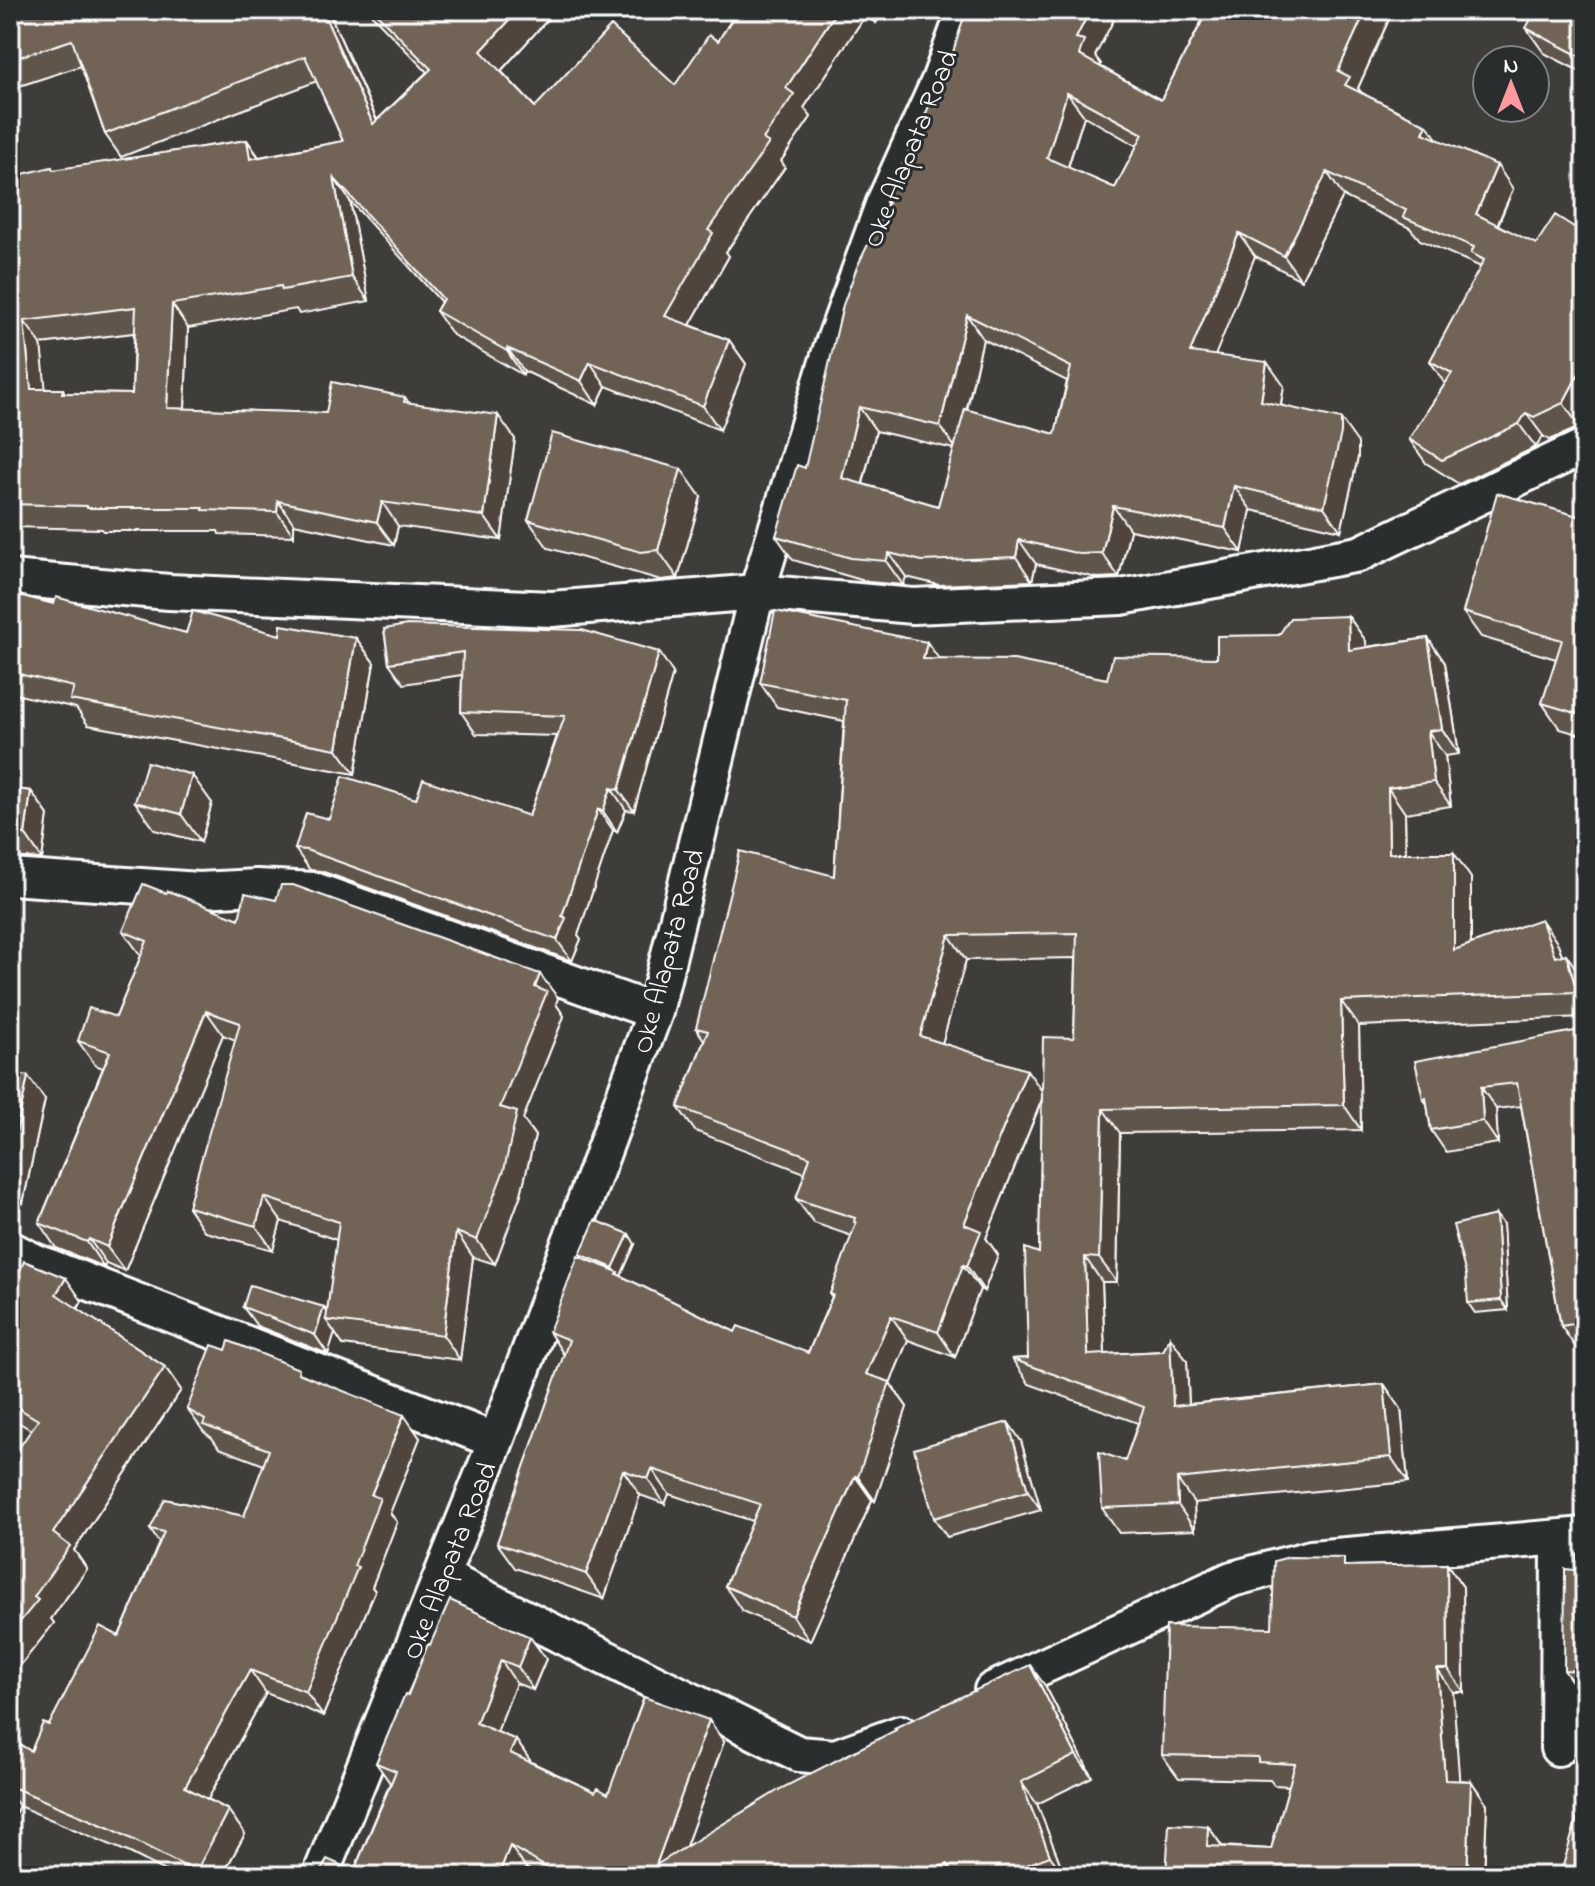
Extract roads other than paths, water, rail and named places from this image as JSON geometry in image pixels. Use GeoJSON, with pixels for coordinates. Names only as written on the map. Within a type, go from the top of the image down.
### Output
{"type":"FeatureCollection","features":[{"type":"Feature","properties":{"kind":"street","name":"Oke Alapata Road"},"geometry":{"type":"LineString","coordinates":[[320,1876],[496,1441],[655,1012],[757,592],[831,349],[883,205],[939,81],[965,10]]}},
{"type":"Feature","properties":{"kind":"street"},"geometry":{"type":"LineString","coordinates":[[10,578],[169,592],[552,609],[757,592],[913,606],[1121,597],[1359,554],[1585,446]]}},
{"type":"Feature","properties":{"kind":"street"},"geometry":{"type":"LineString","coordinates":[[10,877],[199,890],[257,887],[314,890],[655,1012]]}},
{"type":"Feature","properties":{"kind":"street"},"geometry":{"type":"LineString","coordinates":[[10,1249],[496,1441]]}},
{"type":"Feature","properties":{"kind":"street"},"geometry":{"type":"LineString","coordinates":[[443,1577],[799,1754],[835,1757],[878,1743],[1232,1579],[1311,1558],[1572,1537],[1558,1748]]}}]}
